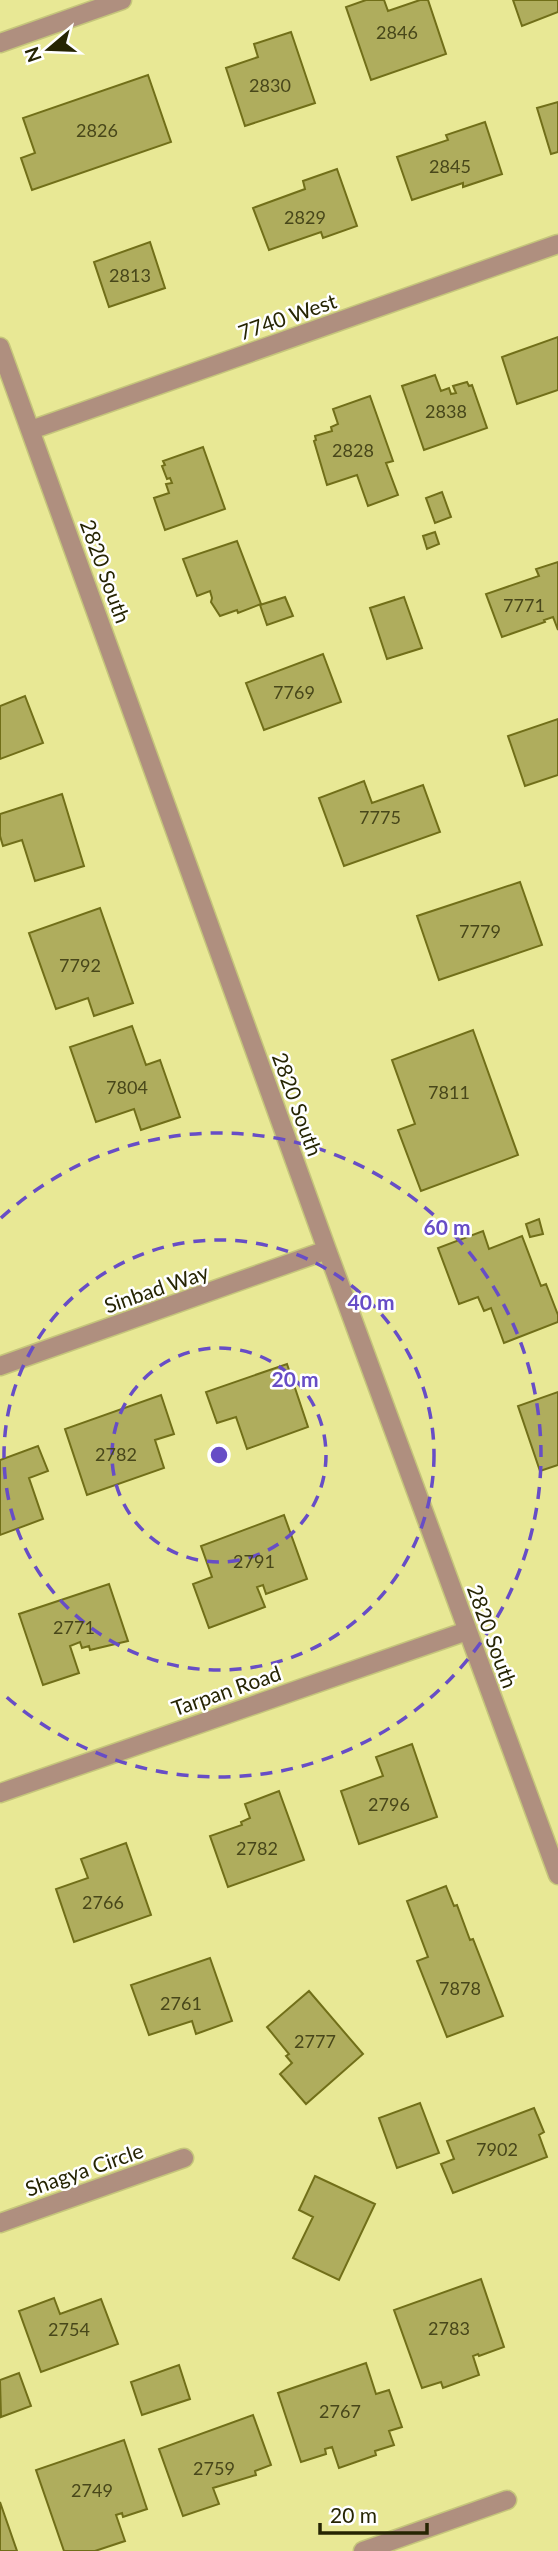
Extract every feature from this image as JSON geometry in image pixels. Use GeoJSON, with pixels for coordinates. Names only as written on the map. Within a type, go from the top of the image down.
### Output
{"type":"FeatureCollection","features":[{"type":"Feature","properties":{"kind":"street"},"geometry":{"type":"LineString","coordinates":[[0,43],[122,0]]}},
{"type":"Feature","properties":{"kind":"street","name":"7740 West"},"geometry":{"type":"LineString","coordinates":[[31,430],[558,244]]}},
{"type":"Feature","properties":{"kind":"street","name":"2820 South"},"geometry":{"type":"LineString","coordinates":[[0,347],[327,1250],[558,1875]]}},
{"type":"Feature","properties":{"kind":"street","name":"Sinbad Way"},"geometry":{"type":"LineString","coordinates":[[0,1366],[327,1250]]}},
{"type":"Feature","properties":{"kind":"street","name":"Tarpan Road"},"geometry":{"type":"LineString","coordinates":[[0,1793],[467,1631]]}},
{"type":"Feature","properties":{"kind":"street","name":"Shagya Circle"},"geometry":{"type":"LineString","coordinates":[[0,2223],[184,2158]]}},
{"type":"Feature","properties":{"kind":"street"},"geometry":{"type":"LineString","coordinates":[[363,2551],[507,2500]]}},
{"type":"Feature","properties":{"kind":"building"},"geometry":{"type":"Polygon","coordinates":[[[366,0],[384,0],[388,11],[420,0],[428,0],[446,54],[371,80],[346,7],[366,0]]]}},
{"type":"Feature","properties":{"kind":"building"},"geometry":{"type":"Polygon","coordinates":[[[513,0],[558,0],[558,12],[522,26],[513,0]]]}},
{"type":"Feature","properties":{"kind":"building"},"geometry":{"type":"Polygon","coordinates":[[[291,32],[315,103],[245,126],[226,68],[258,57],[254,44],[291,32]]]}},
{"type":"Feature","properties":{"kind":"building"},"geometry":{"type":"Polygon","coordinates":[[[148,75],[171,142],[32,190],[21,158],[35,153],[23,118],[148,75]]]}},
{"type":"Feature","properties":{"kind":"building"},"geometry":{"type":"Polygon","coordinates":[[[558,102],[558,152],[551,154],[537,108],[558,102]]]}},
{"type":"Feature","properties":{"kind":"building"},"geometry":{"type":"Polygon","coordinates":[[[485,122],[502,174],[463,187],[463,183],[412,200],[397,157],[448,140],[446,135],[485,122]]]}},
{"type":"Feature","properties":{"kind":"building"},"geometry":{"type":"Polygon","coordinates":[[[337,169],[357,226],[323,238],[321,232],[269,250],[253,208],[305,189],[303,181],[337,169]]]}},
{"type":"Feature","properties":{"kind":"building"},"geometry":{"type":"Polygon","coordinates":[[[150,242],[165,288],[109,307],[94,262],[150,242]]]}},
{"type":"Feature","properties":{"kind":"building"},"geometry":{"type":"Polygon","coordinates":[[[558,337],[558,390],[517,404],[502,357],[558,337]]]}},
{"type":"Feature","properties":{"kind":"building"},"geometry":{"type":"Polygon","coordinates":[[[435,375],[441,391],[449,388],[451,394],[456,393],[453,386],[467,382],[469,386],[472,385],[487,428],[424,450],[402,386],[435,375]]]}},
{"type":"Feature","properties":{"kind":"building"},"geometry":{"type":"Polygon","coordinates":[[[370,396],[393,461],[386,463],[398,495],[368,506],[357,475],[327,485],[314,441],[315,436],[332,431],[331,427],[338,424],[333,409],[370,396]]]}},
{"type":"Feature","properties":{"kind":"building"},"geometry":{"type":"Polygon","coordinates":[[[203,447],[225,509],[165,530],[154,498],[169,493],[166,484],[172,483],[170,478],[167,479],[163,461],[203,447]]]}},
{"type":"Feature","properties":{"kind":"building"},"geometry":{"type":"Polygon","coordinates":[[[442,492],[451,517],[435,523],[426,498],[442,492]]]}},
{"type":"Feature","properties":{"kind":"building"},"geometry":{"type":"Polygon","coordinates":[[[435,532],[439,544],[427,549],[423,536],[435,532]]]}},
{"type":"Feature","properties":{"kind":"building"},"geometry":{"type":"Polygon","coordinates":[[[237,541],[261,604],[238,613],[237,610],[220,616],[211,602],[210,591],[197,596],[183,559],[237,541]]]}},
{"type":"Feature","properties":{"kind":"building"},"geometry":{"type":"Polygon","coordinates":[[[558,562],[558,630],[553,617],[502,637],[486,594],[539,576],[536,569],[558,562]]]}},
{"type":"Feature","properties":{"kind":"building"},"geometry":{"type":"Polygon","coordinates":[[[285,597],[293,616],[267,625],[260,605],[285,597]]]}},
{"type":"Feature","properties":{"kind":"building"},"geometry":{"type":"Polygon","coordinates":[[[404,597],[422,648],[387,659],[370,608],[404,597]]]}},
{"type":"Feature","properties":{"kind":"building"},"geometry":{"type":"Polygon","coordinates":[[[323,654],[341,702],[264,730],[246,683],[323,654]]]}},
{"type":"Feature","properties":{"kind":"building"},"geometry":{"type":"Polygon","coordinates":[[[25,696],[43,743],[0,759],[0,706],[25,696]]]}},
{"type":"Feature","properties":{"kind":"building"},"geometry":{"type":"Polygon","coordinates":[[[558,719],[558,775],[525,786],[508,736],[558,719]]]}},
{"type":"Feature","properties":{"kind":"building"},"geometry":{"type":"Polygon","coordinates":[[[364,781],[372,803],[423,785],[440,832],[344,866],[319,798],[364,781]]]}},
{"type":"Feature","properties":{"kind":"building"},"geometry":{"type":"Polygon","coordinates":[[[62,794],[84,866],[35,881],[22,840],[3,846],[0,814],[62,794]]]}},
{"type":"Feature","properties":{"kind":"building"},"geometry":{"type":"Polygon","coordinates":[[[520,882],[542,945],[439,980],[417,916],[520,882]]]}},
{"type":"Feature","properties":{"kind":"building"},"geometry":{"type":"Polygon","coordinates":[[[100,908],[133,1003],[94,1016],[88,998],[56,1009],[29,933],[100,908]]]}},
{"type":"Feature","properties":{"kind":"building"},"geometry":{"type":"Polygon","coordinates":[[[132,1026],[146,1065],[160,1060],[180,1117],[141,1130],[134,1109],[96,1122],[70,1047],[132,1026]]]}},
{"type":"Feature","properties":{"kind":"building"},"geometry":{"type":"Polygon","coordinates":[[[473,1030],[518,1155],[421,1191],[398,1130],[415,1124],[392,1060],[473,1030]]]}},
{"type":"Feature","properties":{"kind":"building"},"geometry":{"type":"Polygon","coordinates":[[[539,1219],[543,1234],[530,1237],[526,1224],[539,1219]]]}},
{"type":"Feature","properties":{"kind":"building"},"geometry":{"type":"Polygon","coordinates":[[[483,1231],[489,1249],[522,1236],[541,1286],[546,1284],[558,1315],[558,1322],[504,1343],[491,1308],[484,1311],[478,1297],[459,1304],[438,1248],[483,1231]]]}},
{"type":"Feature","properties":{"kind":"building"},"geometry":{"type":"Polygon","coordinates":[[[287,1364],[308,1427],[247,1449],[236,1417],[217,1423],[206,1392],[287,1364]]]}},
{"type":"Feature","properties":{"kind":"building"},"geometry":{"type":"Polygon","coordinates":[[[558,1392],[558,1465],[540,1471],[518,1406],[558,1392]]]}},
{"type":"Feature","properties":{"kind":"building"},"geometry":{"type":"Polygon","coordinates":[[[161,1395],[174,1434],[155,1440],[164,1468],[87,1495],[65,1429],[161,1395]]]}},
{"type":"Feature","properties":{"kind":"building"},"geometry":{"type":"Polygon","coordinates":[[[38,1446],[48,1471],[29,1478],[43,1519],[0,1535],[0,1460],[38,1446]]]}},
{"type":"Feature","properties":{"kind":"building"},"geometry":{"type":"Polygon","coordinates":[[[284,1515],[307,1579],[266,1594],[263,1585],[257,1587],[265,1607],[209,1628],[193,1584],[212,1577],[201,1546],[284,1515]]]}},
{"type":"Feature","properties":{"kind":"building"},"geometry":{"type":"Polygon","coordinates":[[[109,1584],[128,1641],[90,1650],[89,1646],[82,1648],[80,1642],[70,1646],[79,1673],[43,1685],[19,1614],[109,1584]]]}},
{"type":"Feature","properties":{"kind":"building"},"geometry":{"type":"Polygon","coordinates":[[[412,1744],[437,1817],[359,1844],[341,1791],[383,1776],[376,1757],[412,1744]]]}},
{"type":"Feature","properties":{"kind":"building"},"geometry":{"type":"Polygon","coordinates":[[[279,1791],[304,1860],[228,1887],[210,1836],[242,1825],[241,1822],[250,1818],[245,1804],[279,1791]]]}},
{"type":"Feature","properties":{"kind":"building"},"geometry":{"type":"Polygon","coordinates":[[[126,1843],[151,1915],[74,1942],[56,1889],[88,1878],[81,1859],[126,1843]]]}},
{"type":"Feature","properties":{"kind":"building"},"geometry":{"type":"Polygon","coordinates":[[[446,1886],[454,1906],[457,1905],[470,1940],[473,1939],[503,2016],[447,2037],[417,1961],[428,1957],[407,1901],[446,1886]]]}},
{"type":"Feature","properties":{"kind":"building"},"geometry":{"type":"Polygon","coordinates":[[[210,1958],[232,2021],[196,2034],[192,2021],[149,2035],[131,1985],[210,1958]]]}},
{"type":"Feature","properties":{"kind":"building"},"geometry":{"type":"Polygon","coordinates":[[[309,1991],[363,2054],[306,2104],[280,2074],[292,2063],[286,2056],[289,2054],[267,2027],[309,1991]]]}},
{"type":"Feature","properties":{"kind":"building"},"geometry":{"type":"Polygon","coordinates":[[[420,2103],[439,2153],[397,2168],[379,2118],[420,2103]]]}},
{"type":"Feature","properties":{"kind":"building"},"geometry":{"type":"Polygon","coordinates":[[[534,2108],[544,2132],[539,2135],[547,2157],[453,2193],[441,2164],[454,2159],[447,2141],[534,2108]]]}},
{"type":"Feature","properties":{"kind":"building"},"geometry":{"type":"Polygon","coordinates":[[[315,2176],[375,2204],[339,2280],[293,2258],[313,2217],[299,2210],[315,2176]]]}},
{"type":"Feature","properties":{"kind":"building"},"geometry":{"type":"Polygon","coordinates":[[[481,2279],[504,2347],[473,2356],[479,2375],[443,2388],[441,2382],[422,2388],[394,2310],[481,2279]]]}},
{"type":"Feature","properties":{"kind":"building"},"geometry":{"type":"Polygon","coordinates":[[[54,2298],[60,2314],[101,2299],[118,2344],[41,2372],[19,2311],[54,2298]]]}},
{"type":"Feature","properties":{"kind":"building"},"geometry":{"type":"Polygon","coordinates":[[[366,2363],[376,2394],[389,2390],[402,2427],[389,2431],[394,2445],[375,2451],[376,2455],[339,2468],[332,2447],[325,2449],[326,2454],[301,2462],[278,2393],[366,2363]]]}},
{"type":"Feature","properties":{"kind":"building"},"geometry":{"type":"Polygon","coordinates":[[[179,2365],[190,2399],[142,2415],[131,2382],[179,2365]]]}},
{"type":"Feature","properties":{"kind":"building"},"geometry":{"type":"Polygon","coordinates":[[[19,2373],[31,2406],[1,2417],[0,2380],[19,2373]]]}},
{"type":"Feature","properties":{"kind":"building"},"geometry":{"type":"Polygon","coordinates":[[[253,2415],[271,2465],[255,2471],[256,2475],[213,2488],[219,2504],[183,2516],[159,2449],[253,2415]]]}},
{"type":"Feature","properties":{"kind":"building"},"geometry":{"type":"Polygon","coordinates":[[[124,2440],[147,2509],[123,2517],[122,2513],[116,2515],[125,2541],[95,2551],[64,2551],[36,2470],[124,2440]]]}},
{"type":"Feature","properties":{"kind":"building"},"geometry":{"type":"Polygon","coordinates":[[[0,2502],[17,2551],[0,2551],[0,2502]]]}}]}
